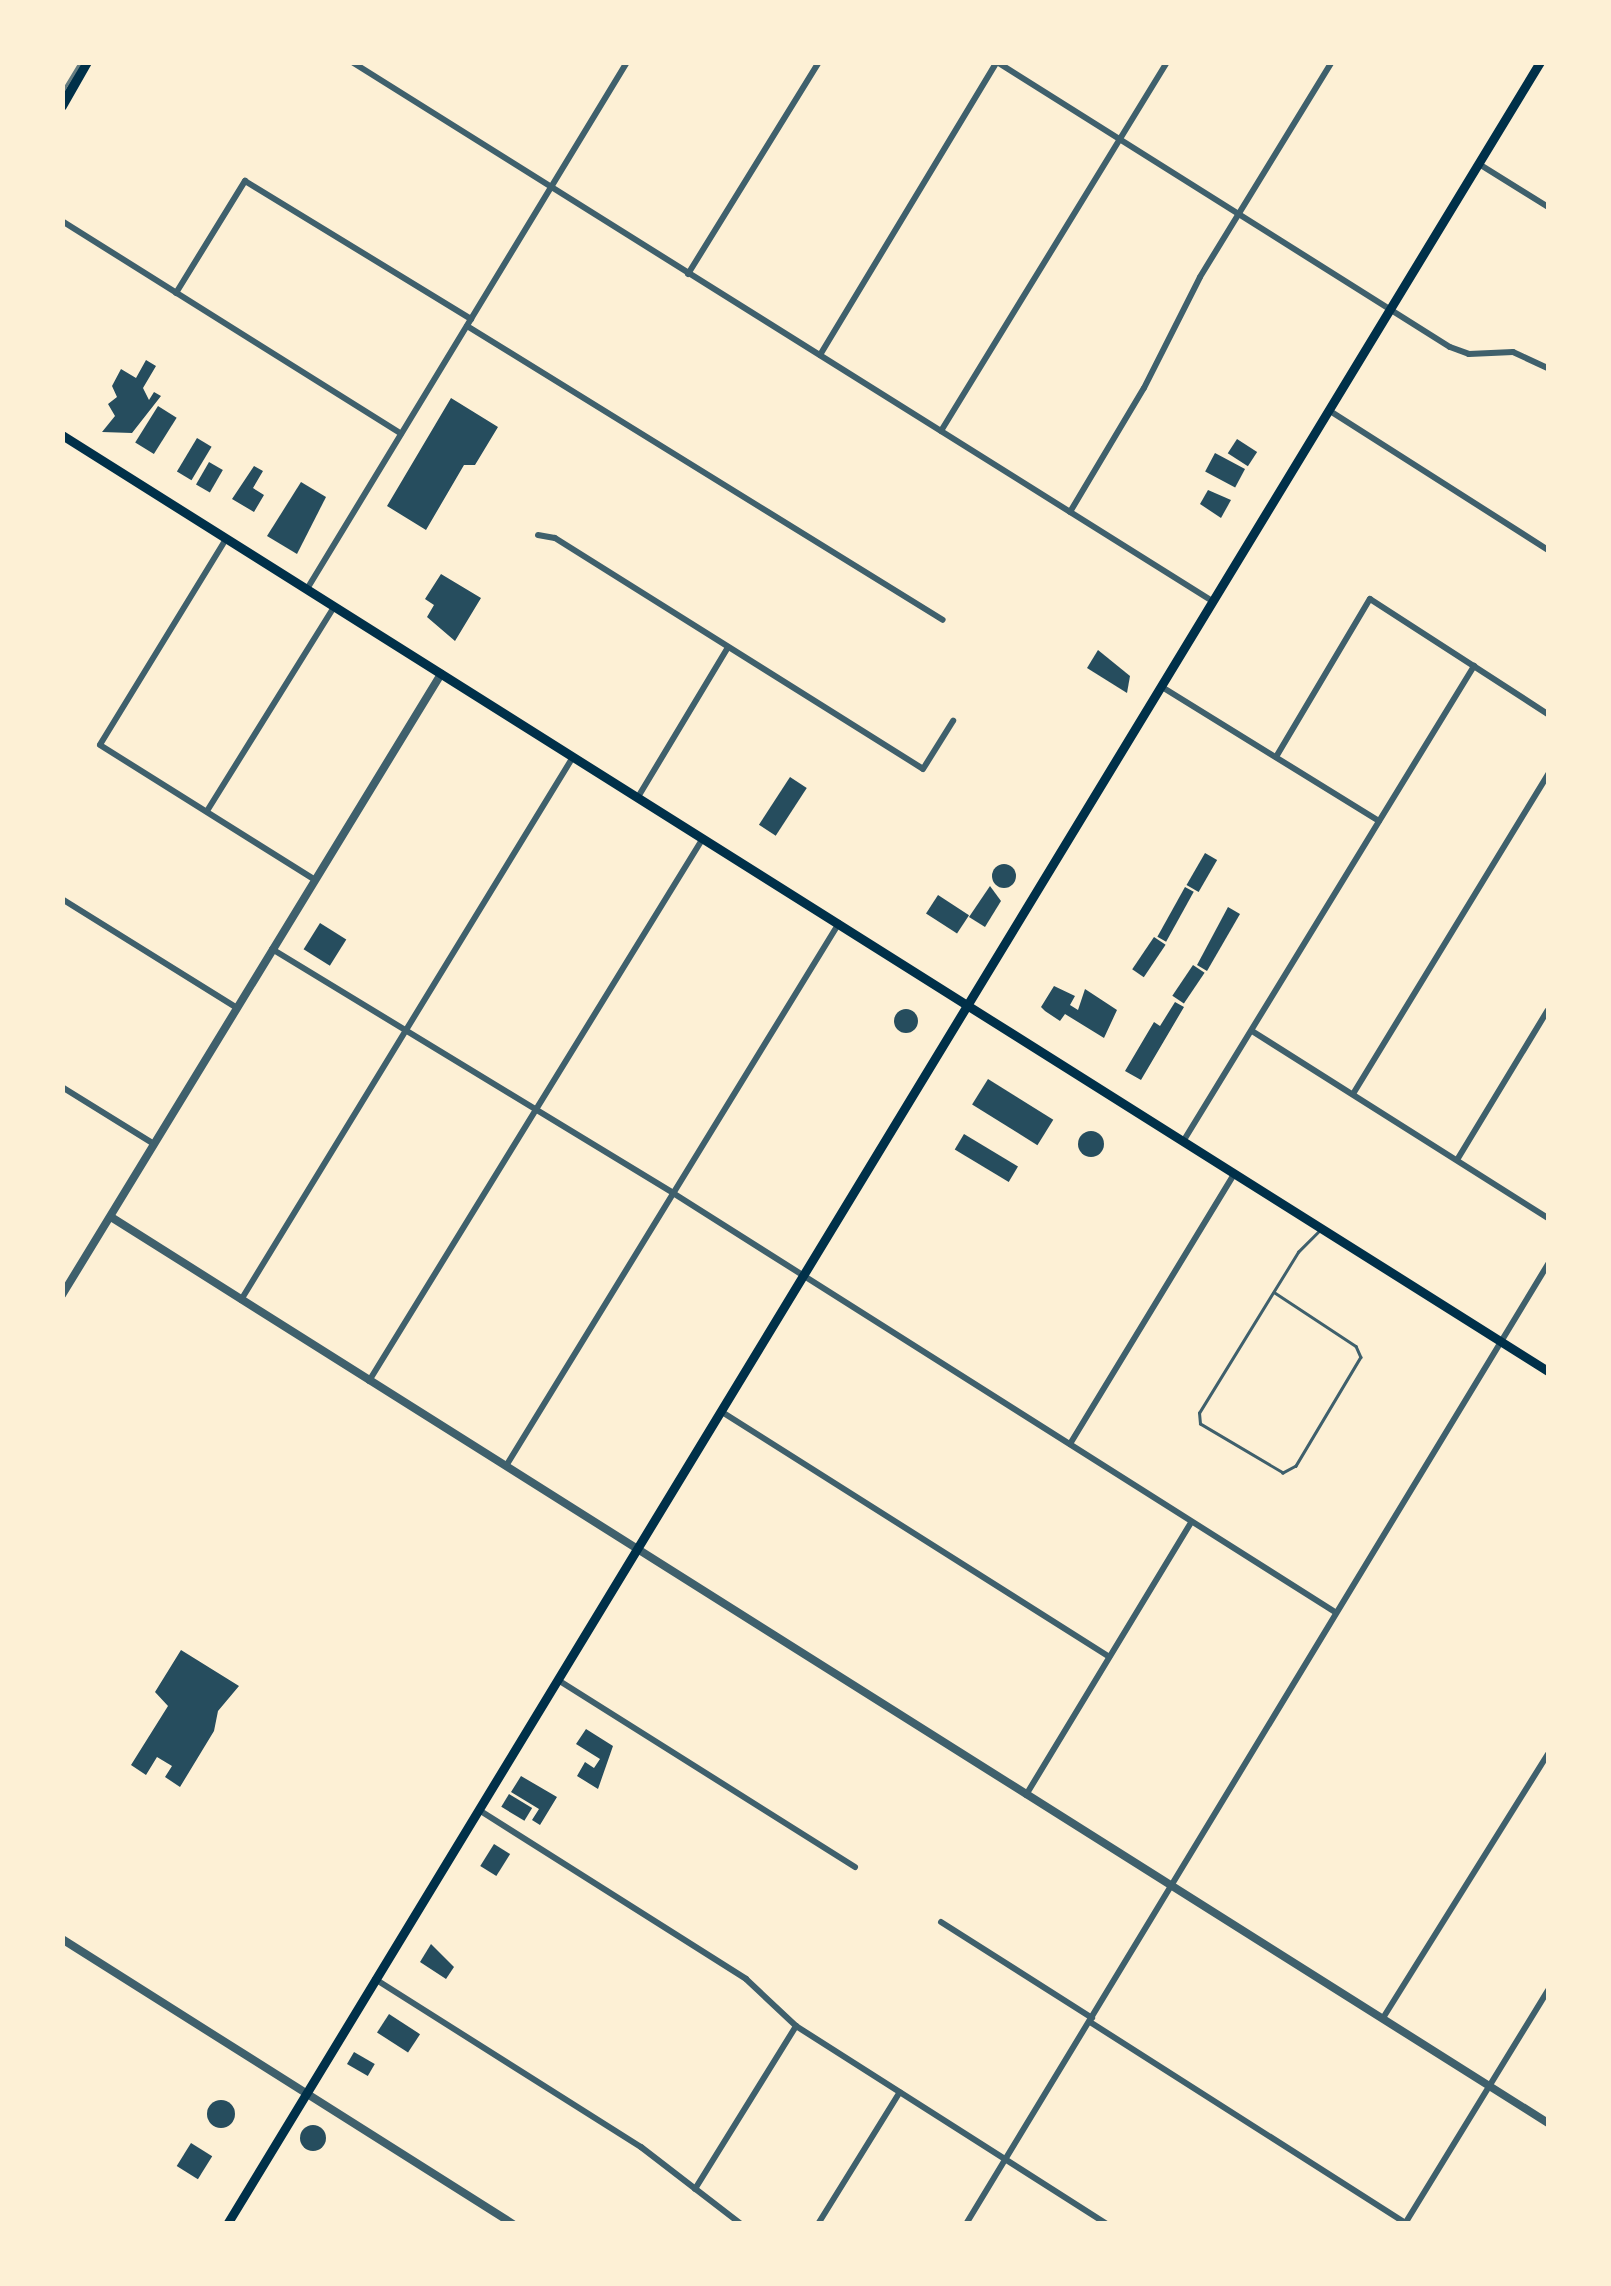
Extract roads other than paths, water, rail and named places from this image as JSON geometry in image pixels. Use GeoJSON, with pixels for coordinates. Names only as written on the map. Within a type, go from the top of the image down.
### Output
{"type":"FeatureCollection","features":[{"type":"Feature","properties":{"kind":"main road"},"geometry":{"type":"LineString","coordinates":[[62,106],[87,62]]}},
{"type":"Feature","properties":{"kind":"main road"},"geometry":{"type":"LineString","coordinates":[[227,2224],[971,1005],[1540,62]]}},
{"type":"Feature","properties":{"kind":"main road"},"geometry":{"type":"LineString","coordinates":[[62,435],[1548,1371]]}},
{"type":"Feature","properties":{"kind":"street"},"geometry":{"type":"LineString","coordinates":[[352,62],[1214,602]]}},
{"type":"Feature","properties":{"kind":"street"},"geometry":{"type":"LineString","coordinates":[[306,590],[627,62]]}},
{"type":"Feature","properties":{"kind":"street"},"geometry":{"type":"LineString","coordinates":[[688,274],[819,62]]}},
{"type":"Feature","properties":{"kind":"street"},"geometry":{"type":"LineString","coordinates":[[820,356],[997,62],[1390,310],[1469,354],[1513,352],[1548,368]]}},
{"type":"Feature","properties":{"kind":"street"},"geometry":{"type":"LineString","coordinates":[[942,431],[1167,62]]}},
{"type":"Feature","properties":{"kind":"street"},"geometry":{"type":"LineString","coordinates":[[1070,512],[1238,215],[1332,62]]}},
{"type":"Feature","properties":{"kind":"street"},"geometry":{"type":"LineString","coordinates":[[1479,164],[1548,207]]}},
{"type":"Feature","properties":{"kind":"street"},"geometry":{"type":"LineString","coordinates":[[176,293],[245,181],[943,620]]}},
{"type":"Feature","properties":{"kind":"street"},"geometry":{"type":"LineString","coordinates":[[62,221],[401,434]]}},
{"type":"Feature","properties":{"kind":"street"},"geometry":{"type":"LineString","coordinates":[[1330,411],[1548,550]]}},
{"type":"Feature","properties":{"kind":"street"},"geometry":{"type":"LineString","coordinates":[[538,535],[555,538],[923,769],[953,721]]}},
{"type":"Feature","properties":{"kind":"street"},"geometry":{"type":"LineString","coordinates":[[226,539],[100,745],[314,879]]}},
{"type":"Feature","properties":{"kind":"street"},"geometry":{"type":"LineString","coordinates":[[1276,757],[1370,599],[1548,714]]}},
{"type":"Feature","properties":{"kind":"street"},"geometry":{"type":"LineString","coordinates":[[207,812],[334,607]]}},
{"type":"Feature","properties":{"kind":"street"},"geometry":{"type":"LineString","coordinates":[[638,797],[728,647]]}},
{"type":"Feature","properties":{"kind":"street"},"geometry":{"type":"LineString","coordinates":[[1184,1140],[1474,666]]}},
{"type":"Feature","properties":{"kind":"street"},"geometry":{"type":"LineString","coordinates":[[62,1295],[67,1279],[111,1217],[442,674]]}},
{"type":"Feature","properties":{"kind":"street"},"geometry":{"type":"LineString","coordinates":[[1162,687],[1379,821]]}},
{"type":"Feature","properties":{"kind":"street"},"geometry":{"type":"LineString","coordinates":[[241,1300],[574,757]]}},
{"type":"Feature","properties":{"kind":"street"},"geometry":{"type":"LineString","coordinates":[[1353,1094],[1548,774]]}},
{"type":"Feature","properties":{"kind":"street"},"geometry":{"type":"LineString","coordinates":[[369,1381],[702,838]]}},
{"type":"Feature","properties":{"kind":"street"},"geometry":{"type":"LineString","coordinates":[[62,899],[237,1008]]}},
{"type":"Feature","properties":{"kind":"street"},"geometry":{"type":"LineString","coordinates":[[506,1466],[839,923]]}},
{"type":"Feature","properties":{"kind":"street"},"geometry":{"type":"LineString","coordinates":[[272,949],[673,1193],[1335,1612]]}},
{"type":"Feature","properties":{"kind":"street"},"geometry":{"type":"LineString","coordinates":[[1457,1160],[1548,1010]]}},
{"type":"Feature","properties":{"kind":"street"},"geometry":{"type":"LineString","coordinates":[[1252,1031],[1548,1218]]}},
{"type":"Feature","properties":{"kind":"street"},"geometry":{"type":"LineString","coordinates":[[62,1087],[154,1144]]}},
{"type":"Feature","properties":{"kind":"street"},"geometry":{"type":"LineString","coordinates":[[1070,1444],[1236,1172]]}},
{"type":"Feature","properties":{"kind":"street"},"geometry":{"type":"LineString","coordinates":[[111,1217],[1548,2123]]}},
{"type":"Feature","properties":{"kind":"street"},"geometry":{"type":"LineString","coordinates":[[966,2224],[1548,1264]]}},
{"type":"Feature","properties":{"kind":"street"},"geometry":{"type":"LineString","coordinates":[[722,1412],[1109,1657]]}},
{"type":"Feature","properties":{"kind":"street"},"geometry":{"type":"LineString","coordinates":[[1026,1795],[1191,1523]]}},
{"type":"Feature","properties":{"kind":"street"},"geometry":{"type":"LineString","coordinates":[[558,1680],[854,1867]]}},
{"type":"Feature","properties":{"kind":"street"},"geometry":{"type":"LineString","coordinates":[[1383,2018],[1548,1754]]}},
{"type":"Feature","properties":{"kind":"street"},"geometry":{"type":"LineString","coordinates":[[479,1810],[746,1979],[796,2026],[1107,2224]]}},
{"type":"Feature","properties":{"kind":"street"},"geometry":{"type":"LineString","coordinates":[[941,1922],[1406,2223],[1548,1990]]}},
{"type":"Feature","properties":{"kind":"street"},"geometry":{"type":"LineString","coordinates":[[62,1939],[513,2224]]}},
{"type":"Feature","properties":{"kind":"street"},"geometry":{"type":"LineString","coordinates":[[375,1980],[641,2147],[741,2224]]}},
{"type":"Feature","properties":{"kind":"street"},"geometry":{"type":"LineString","coordinates":[[695,2190],[796,2026]]}},
{"type":"Feature","properties":{"kind":"street"},"geometry":{"type":"LineString","coordinates":[[818,2224],[900,2092]]}},
{"type":"Feature","properties":{"kind":"lane"},"geometry":{"type":"LineString","coordinates":[[1274,1292],[1356,1346],[1360,1360],[1288,1472],[1276,1472],[1198,1420],[1274,1292],[1321,1227]]}},
{"type":"Feature","properties":{"kind":"tram line"},"geometry":{"type":"LineString","coordinates":[[62,92],[80,62]]}}]}
